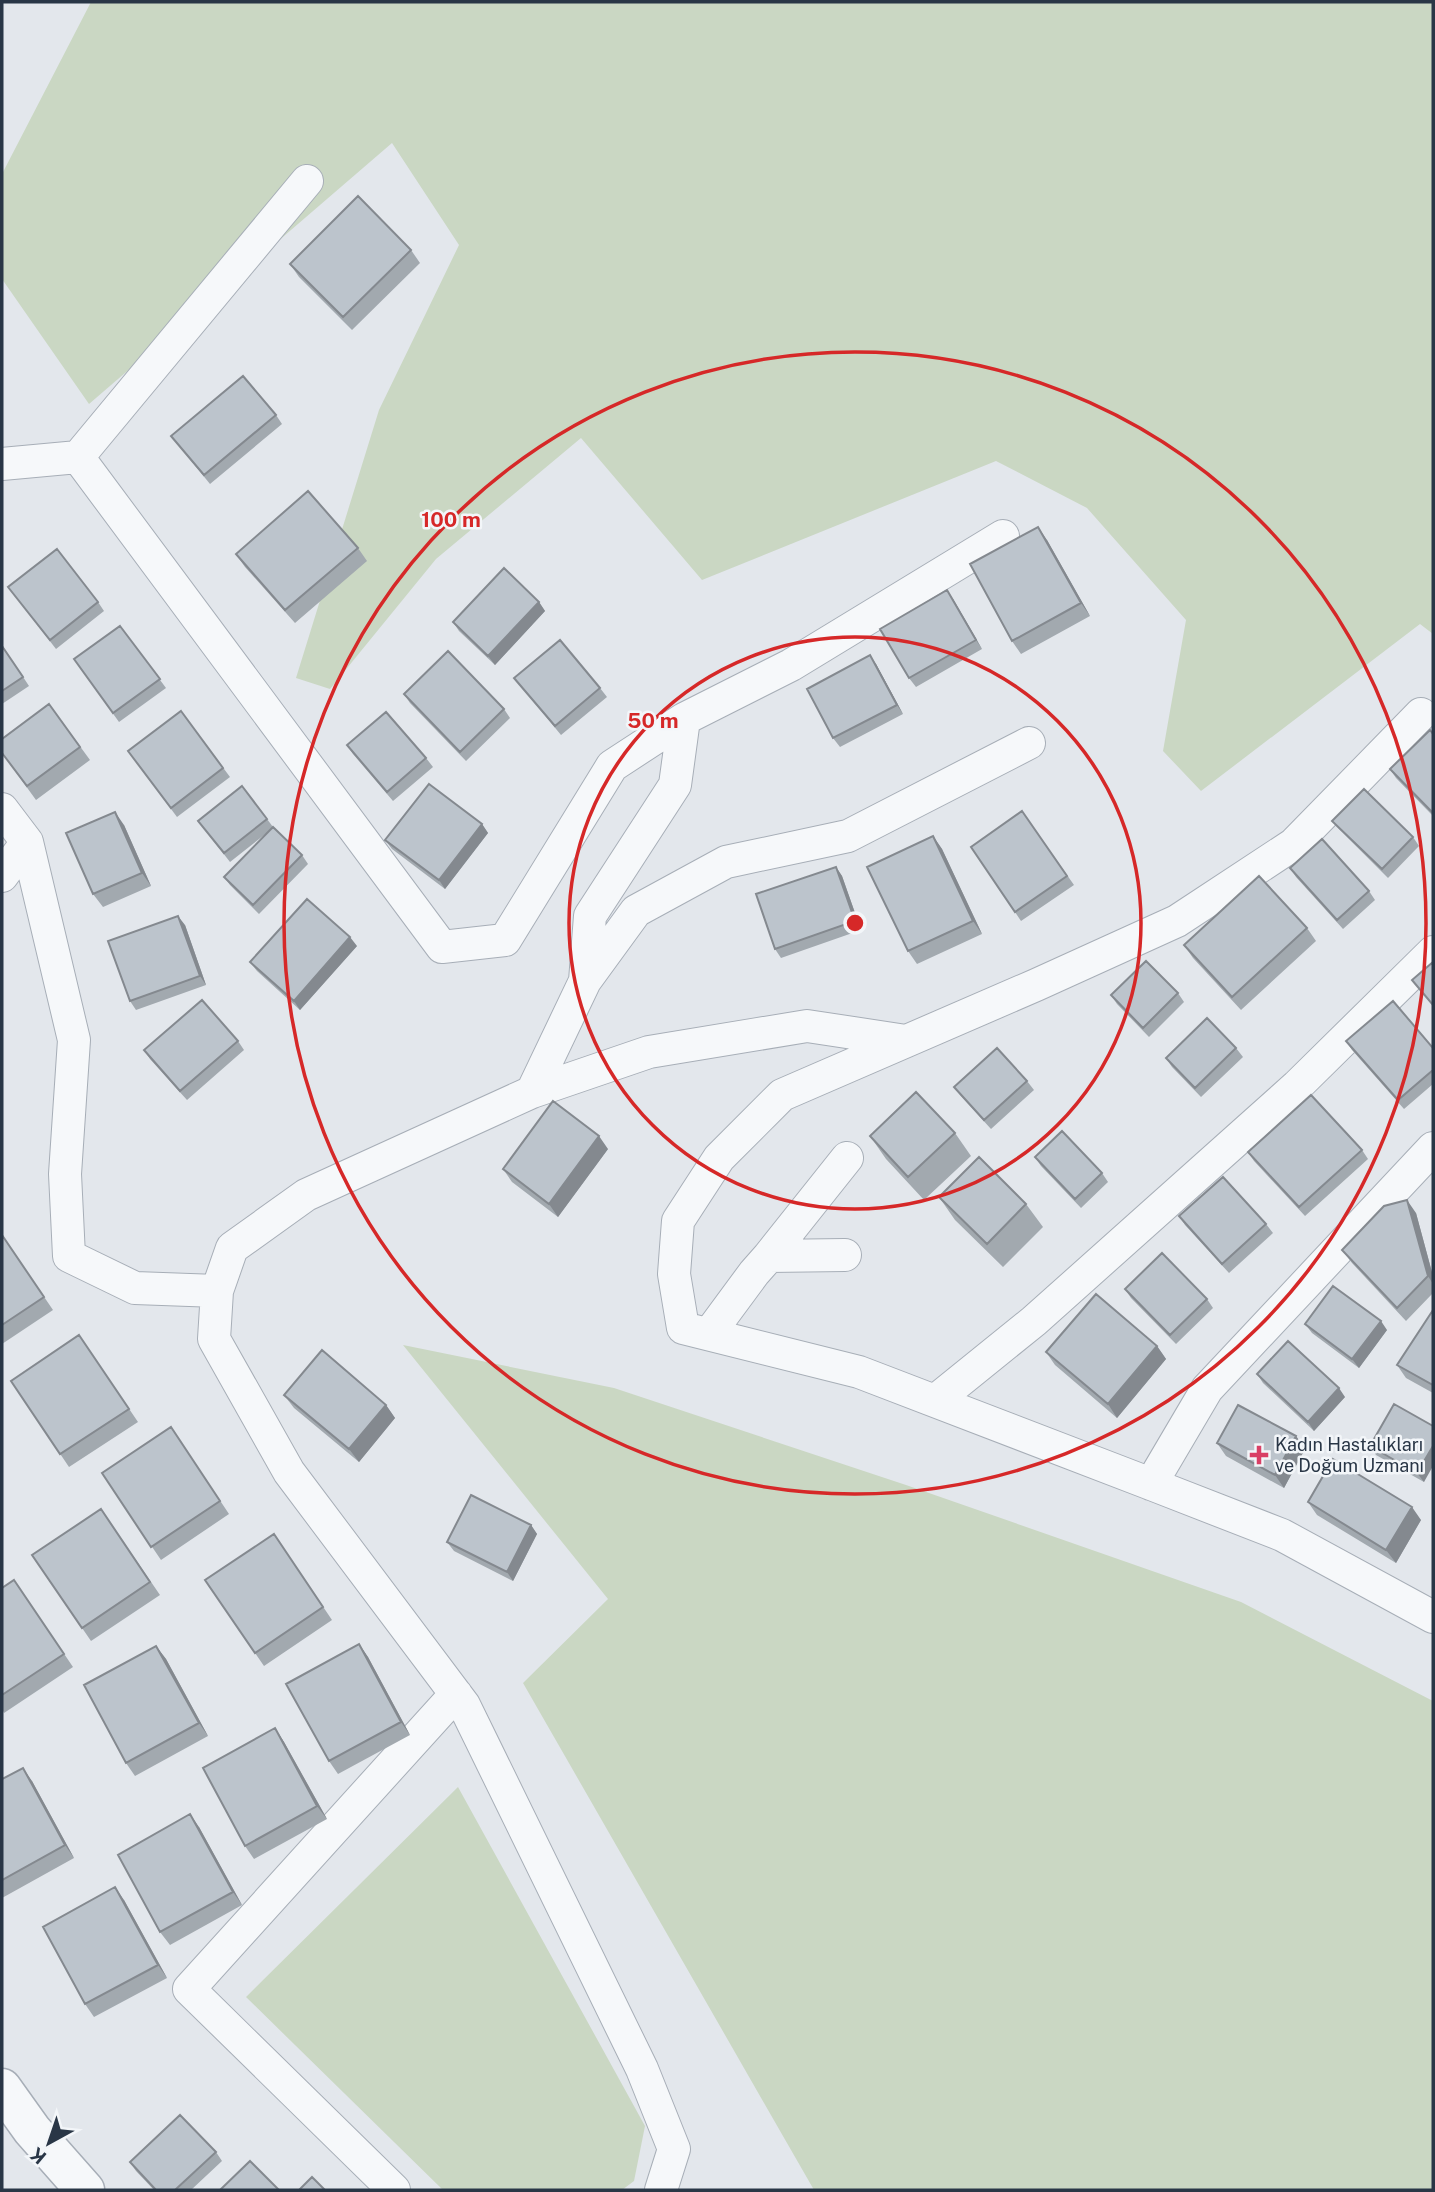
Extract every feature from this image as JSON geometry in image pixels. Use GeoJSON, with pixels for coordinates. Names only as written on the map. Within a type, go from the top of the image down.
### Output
{"type":"FeatureCollection","features":[{"type":"Feature","properties":{"kind":"street"},"geometry":{"type":"LineString","coordinates":[[2,464],[78,457],[307,181]]}},
{"type":"Feature","properties":{"kind":"street"},"geometry":{"type":"LineString","coordinates":[[78,457],[442,947],[505,940],[612,766],[684,719],[791,665],[1003,536]]}},
{"type":"Feature","properties":{"kind":"street"},"geometry":{"type":"LineString","coordinates":[[1421,714],[1294,844],[1177,921],[782,1095],[719,1158],[678,1221],[674,1274],[683,1328],[859,1372],[1151,1484],[1282,1535],[1433,1617]]}},
{"type":"Feature","properties":{"kind":"street"},"geometry":{"type":"LineString","coordinates":[[585,981],[590,916],[675,785],[684,719]]}},
{"type":"Feature","properties":{"kind":"street"},"geometry":{"type":"LineString","coordinates":[[532,1091],[585,981],[636,911],[726,862],[848,836],[1029,743]]}},
{"type":"Feature","properties":{"kind":"street"},"geometry":{"type":"LineString","coordinates":[[2,809],[27,842],[74,1040],[65,1174],[69,1256],[135,1288],[217,1291]]}},
{"type":"Feature","properties":{"kind":"street"},"geometry":{"type":"LineString","coordinates":[[2,876],[27,842]]}},
{"type":"Feature","properties":{"kind":"street"},"geometry":{"type":"LineString","coordinates":[[935,1401],[1034,1321],[1297,1086],[1433,952]]}},
{"type":"Feature","properties":{"kind":"street"},"geometry":{"type":"LineString","coordinates":[[661,2190],[674,2149],[642,2069],[464,1705],[289,1472],[214,1339],[217,1291],[232,1248],[306,1195],[532,1091],[649,1052],[807,1026],[906,1041]]}},
{"type":"Feature","properties":{"kind":"street"},"geometry":{"type":"LineString","coordinates":[[1151,1484],[1207,1389],[1433,1148]]}},
{"type":"Feature","properties":{"kind":"street"},"geometry":{"type":"LineString","coordinates":[[709,1334],[754,1273],[847,1158]]}},
{"type":"Feature","properties":{"kind":"street"},"geometry":{"type":"LineString","coordinates":[[769,1256],[845,1255]]}},
{"type":"Feature","properties":{"kind":"street"},"geometry":{"type":"LineString","coordinates":[[394,2190],[189,1989],[456,1694]]}},
{"type":"Feature","properties":{"kind":"street"},"geometry":{"type":"LineString","coordinates":[[2,2088],[32,2130],[85,2190]]}},
{"type":"Feature","properties":{"kind":"green space"},"geometry":{"type":"Polygon","coordinates":[[[91,2],[1433,2],[1433,634],[1420,624],[1201,791],[1163,751],[1186,620],[1087,508],[996,461],[702,580],[581,438],[436,559],[330,689],[296,678],[379,410],[459,245],[392,143],[89,404],[2,279],[2,174],[91,2]]]}},
{"type":"Feature","properties":{"kind":"green space"},"geometry":{"type":"Polygon","coordinates":[[[403,1345],[614,1388],[906,1485],[1241,1602],[1433,1701],[1433,2190],[814,2190],[523,1683],[608,1599],[403,1345]]]}},
{"type":"Feature","properties":{"kind":"green space"},"geometry":{"type":"Polygon","coordinates":[[[458,1787],[645,2126],[634,2181],[622,2190],[443,2190],[246,1997],[458,1787]]]}},
{"type":"Feature","properties":{"kind":"building"},"geometry":{"type":"Polygon","coordinates":[[[358,196],[411,250],[343,317],[290,264],[358,196]]]}},
{"type":"Feature","properties":{"kind":"building"},"geometry":{"type":"Polygon","coordinates":[[[243,376],[276,415],[204,475],[171,436],[243,376]]]}},
{"type":"Feature","properties":{"kind":"building"},"geometry":{"type":"Polygon","coordinates":[[[308,491],[358,548],[285,610],[236,554],[308,491]]]}},
{"type":"Feature","properties":{"kind":"building"},"geometry":{"type":"Polygon","coordinates":[[[1038,527],[1081,603],[1012,641],[970,564],[1038,527]]]}},
{"type":"Feature","properties":{"kind":"building"},"geometry":{"type":"Polygon","coordinates":[[[57,549],[98,602],[50,640],[8,587],[57,549]]]}},
{"type":"Feature","properties":{"kind":"building"},"geometry":{"type":"Polygon","coordinates":[[[504,568],[539,602],[488,656],[453,622],[504,568]]]}},
{"type":"Feature","properties":{"kind":"building"},"geometry":{"type":"Polygon","coordinates":[[[947,590],[976,640],[909,678],[880,629],[947,590]]]}},
{"type":"Feature","properties":{"kind":"building"},"geometry":{"type":"Polygon","coordinates":[[[120,626],[160,679],[113,713],[74,659],[120,626]]]}},
{"type":"Feature","properties":{"kind":"building"},"geometry":{"type":"Polygon","coordinates":[[[560,640],[600,688],[555,726],[514,678],[560,640]]]}},
{"type":"Feature","properties":{"kind":"building"},"geometry":{"type":"Polygon","coordinates":[[[2,646],[23,677],[2,691],[2,646]]]}},
{"type":"Feature","properties":{"kind":"building"},"geometry":{"type":"Polygon","coordinates":[[[448,651],[504,709],[460,752],[404,694],[448,651]]]}},
{"type":"Feature","properties":{"kind":"building"},"geometry":{"type":"Polygon","coordinates":[[[870,655],[897,705],[833,738],[807,689],[870,655]]]}},
{"type":"Feature","properties":{"kind":"building"},"geometry":{"type":"Polygon","coordinates":[[[49,704],[80,747],[27,786],[2,753],[2,739],[49,704]]]}},
{"type":"Feature","properties":{"kind":"building"},"geometry":{"type":"Polygon","coordinates":[[[181,711],[223,768],[171,808],[128,751],[181,711]]]}},
{"type":"Feature","properties":{"kind":"building"},"geometry":{"type":"Polygon","coordinates":[[[386,712],[426,758],[387,792],[347,745],[386,712]]]}},
{"type":"Feature","properties":{"kind":"building"},"geometry":{"type":"Polygon","coordinates":[[[1430,730],[1433,734],[1433,813],[1390,769],[1430,730]]]}},
{"type":"Feature","properties":{"kind":"building"},"geometry":{"type":"Polygon","coordinates":[[[429,784],[482,824],[439,880],[385,840],[429,784]]]}},
{"type":"Feature","properties":{"kind":"building"},"geometry":{"type":"Polygon","coordinates":[[[242,786],[267,819],[224,853],[198,821],[242,786]]]}},
{"type":"Feature","properties":{"kind":"building"},"geometry":{"type":"Polygon","coordinates":[[[1364,789],[1413,837],[1382,869],[1332,821],[1364,789]]]}},
{"type":"Feature","properties":{"kind":"building"},"geometry":{"type":"Polygon","coordinates":[[[1022,811],[1067,876],[1015,912],[971,847],[1022,811]]]}},
{"type":"Feature","properties":{"kind":"building"},"geometry":{"type":"Polygon","coordinates":[[[115,812],[142,873],[93,894],[66,833],[115,812]]]}},
{"type":"Feature","properties":{"kind":"building"},"geometry":{"type":"Polygon","coordinates":[[[273,827],[302,855],[253,905],[224,877],[273,827]]]}},
{"type":"Feature","properties":{"kind":"building"},"geometry":{"type":"Polygon","coordinates":[[[933,836],[973,921],[908,951],[867,867],[933,836]]]}},
{"type":"Feature","properties":{"kind":"building"},"geometry":{"type":"Polygon","coordinates":[[[1322,839],[1369,891],[1337,920],[1290,868],[1322,839]]]}},
{"type":"Feature","properties":{"kind":"building"},"geometry":{"type":"Polygon","coordinates":[[[836,867],[855,921],[775,949],[756,894],[836,867]]]}},
{"type":"Feature","properties":{"kind":"building"},"geometry":{"type":"Polygon","coordinates":[[[1259,876],[1307,928],[1232,997],[1184,945],[1259,876]]]}},
{"type":"Feature","properties":{"kind":"building"},"geometry":{"type":"Polygon","coordinates":[[[307,899],[350,937],[294,1001],[250,962],[307,899]]]}},
{"type":"Feature","properties":{"kind":"building"},"geometry":{"type":"Polygon","coordinates":[[[178,916],[200,976],[130,1001],[108,941],[178,916]]]}},
{"type":"Feature","properties":{"kind":"building"},"geometry":{"type":"Polygon","coordinates":[[[1146,961],[1178,993],[1143,1028],[1111,995],[1146,961]]]}},
{"type":"Feature","properties":{"kind":"building"},"geometry":{"type":"Polygon","coordinates":[[[1433,962],[1433,1005],[1412,980],[1433,962]]]}},
{"type":"Feature","properties":{"kind":"building"},"geometry":{"type":"Polygon","coordinates":[[[202,1000],[238,1041],[180,1091],[144,1050],[202,1000]]]}},
{"type":"Feature","properties":{"kind":"building"},"geometry":{"type":"Polygon","coordinates":[[[1393,1001],[1433,1048],[1433,1070],[1398,1100],[1346,1041],[1393,1001]]]}},
{"type":"Feature","properties":{"kind":"building"},"geometry":{"type":"Polygon","coordinates":[[[1207,1018],[1236,1048],[1195,1088],[1166,1058],[1207,1018]]]}},
{"type":"Feature","properties":{"kind":"building"},"geometry":{"type":"Polygon","coordinates":[[[997,1048],[1027,1081],[984,1120],[954,1087],[997,1048]]]}},
{"type":"Feature","properties":{"kind":"building"},"geometry":{"type":"Polygon","coordinates":[[[916,1092],[955,1133],[908,1177],[870,1136],[916,1092]]]}},
{"type":"Feature","properties":{"kind":"building"},"geometry":{"type":"Polygon","coordinates":[[[1311,1095],[1362,1150],[1299,1207],[1248,1152],[1311,1095]]]}},
{"type":"Feature","properties":{"kind":"building"},"geometry":{"type":"Polygon","coordinates":[[[553,1101],[599,1136],[549,1204],[503,1169],[553,1101]]]}},
{"type":"Feature","properties":{"kind":"building"},"geometry":{"type":"Polygon","coordinates":[[[1062,1131],[1102,1173],[1075,1199],[1035,1157],[1062,1131]]]}},
{"type":"Feature","properties":{"kind":"building"},"geometry":{"type":"Polygon","coordinates":[[[979,1157],[1026,1204],[987,1244],[939,1197],[979,1157]]]}},
{"type":"Feature","properties":{"kind":"building"},"geometry":{"type":"Polygon","coordinates":[[[1223,1177],[1266,1224],[1222,1264],[1179,1216],[1223,1177]]]}},
{"type":"Feature","properties":{"kind":"building"},"geometry":{"type":"Polygon","coordinates":[[[1407,1200],[1428,1276],[1397,1308],[1342,1250],[1384,1206],[1407,1200]]]}},
{"type":"Feature","properties":{"kind":"building"},"geometry":{"type":"Polygon","coordinates":[[[2,1235],[44,1297],[2,1325],[2,1235]]]}},
{"type":"Feature","properties":{"kind":"building"},"geometry":{"type":"Polygon","coordinates":[[[1162,1253],[1207,1299],[1170,1335],[1125,1289],[1162,1253]]]}},
{"type":"Feature","properties":{"kind":"building"},"geometry":{"type":"Polygon","coordinates":[[[1333,1286],[1381,1321],[1352,1359],[1305,1324],[1333,1286]]]}},
{"type":"Feature","properties":{"kind":"building"},"geometry":{"type":"Polygon","coordinates":[[[1096,1294],[1157,1346],[1108,1404],[1046,1352],[1096,1294]]]}},
{"type":"Feature","properties":{"kind":"building"},"geometry":{"type":"Polygon","coordinates":[[[1433,1310],[1433,1385],[1397,1365],[1433,1310]]]}},
{"type":"Feature","properties":{"kind":"building"},"geometry":{"type":"Polygon","coordinates":[[[79,1335],[129,1409],[60,1454],[11,1381],[79,1335]]]}},
{"type":"Feature","properties":{"kind":"building"},"geometry":{"type":"Polygon","coordinates":[[[1288,1341],[1339,1388],[1308,1422],[1257,1374],[1288,1341]]]}},
{"type":"Feature","properties":{"kind":"building"},"geometry":{"type":"Polygon","coordinates":[[[322,1350],[386,1405],[349,1449],[284,1395],[322,1350]]]}},
{"type":"Feature","properties":{"kind":"building"},"geometry":{"type":"Polygon","coordinates":[[[1394,1404],[1433,1426],[1433,1446],[1417,1473],[1370,1446],[1394,1404]]]}},
{"type":"Feature","properties":{"kind":"building"},"geometry":{"type":"Polygon","coordinates":[[[1238,1405],[1296,1436],[1275,1475],[1217,1443],[1238,1405]]]}},
{"type":"Feature","properties":{"kind":"building"},"geometry":{"type":"Polygon","coordinates":[[[171,1427],[220,1501],[151,1547],[102,1473],[171,1427]]]}},
{"type":"Feature","properties":{"kind":"building"},"geometry":{"type":"Polygon","coordinates":[[[1333,1459],[1412,1507],[1386,1550],[1308,1502],[1333,1459]]]}},
{"type":"Feature","properties":{"kind":"building"},"geometry":{"type":"Polygon","coordinates":[[[471,1495],[531,1525],[507,1572],[447,1542],[471,1495]]]}},
{"type":"Feature","properties":{"kind":"building"},"geometry":{"type":"Polygon","coordinates":[[[101,1509],[150,1582],[82,1628],[32,1555],[101,1509]]]}},
{"type":"Feature","properties":{"kind":"building"},"geometry":{"type":"Polygon","coordinates":[[[274,1534],[323,1607],[255,1653],[205,1580],[274,1534]]]}},
{"type":"Feature","properties":{"kind":"building"},"geometry":{"type":"Polygon","coordinates":[[[14,1580],[64,1654],[2,1695],[2,1588],[14,1580]]]}},
{"type":"Feature","properties":{"kind":"building"},"geometry":{"type":"Polygon","coordinates":[[[359,1644],[401,1722],[329,1761],[286,1684],[359,1644]]]}},
{"type":"Feature","properties":{"kind":"building"},"geometry":{"type":"Polygon","coordinates":[[[156,1646],[199,1723],[126,1763],[84,1685],[156,1646]]]}},
{"type":"Feature","properties":{"kind":"building"},"geometry":{"type":"Polygon","coordinates":[[[275,1728],[317,1806],[245,1846],[203,1768],[275,1728]]]}},
{"type":"Feature","properties":{"kind":"building"},"geometry":{"type":"Polygon","coordinates":[[[23,1768],[65,1845],[2,1880],[2,1779],[23,1768]]]}},
{"type":"Feature","properties":{"kind":"building"},"geometry":{"type":"Polygon","coordinates":[[[190,1814],[233,1892],[160,1932],[118,1855],[190,1814]]]}},
{"type":"Feature","properties":{"kind":"building"},"geometry":{"type":"Polygon","coordinates":[[[115,1887],[158,1965],[85,2004],[43,1927],[115,1887]]]}},
{"type":"Feature","properties":{"kind":"building"},"geometry":{"type":"Polygon","coordinates":[[[180,2115],[216,2152],[175,2190],[156,2190],[130,2162],[180,2115]]]}},
{"type":"Feature","properties":{"kind":"building"},"geometry":{"type":"Polygon","coordinates":[[[250,2161],[279,2190],[220,2190],[250,2161]]]}},
{"type":"Feature","properties":{"kind":"building"},"geometry":{"type":"Polygon","coordinates":[[[312,2177],[325,2190],[299,2190],[312,2177]]]}},
{"type":"Feature","properties":{"kind":"place","name":"Kadın Hastalıkları ve Doğum Uzmanı"},"geometry":{"type":"Point","coordinates":[1259,1455]}}]}
